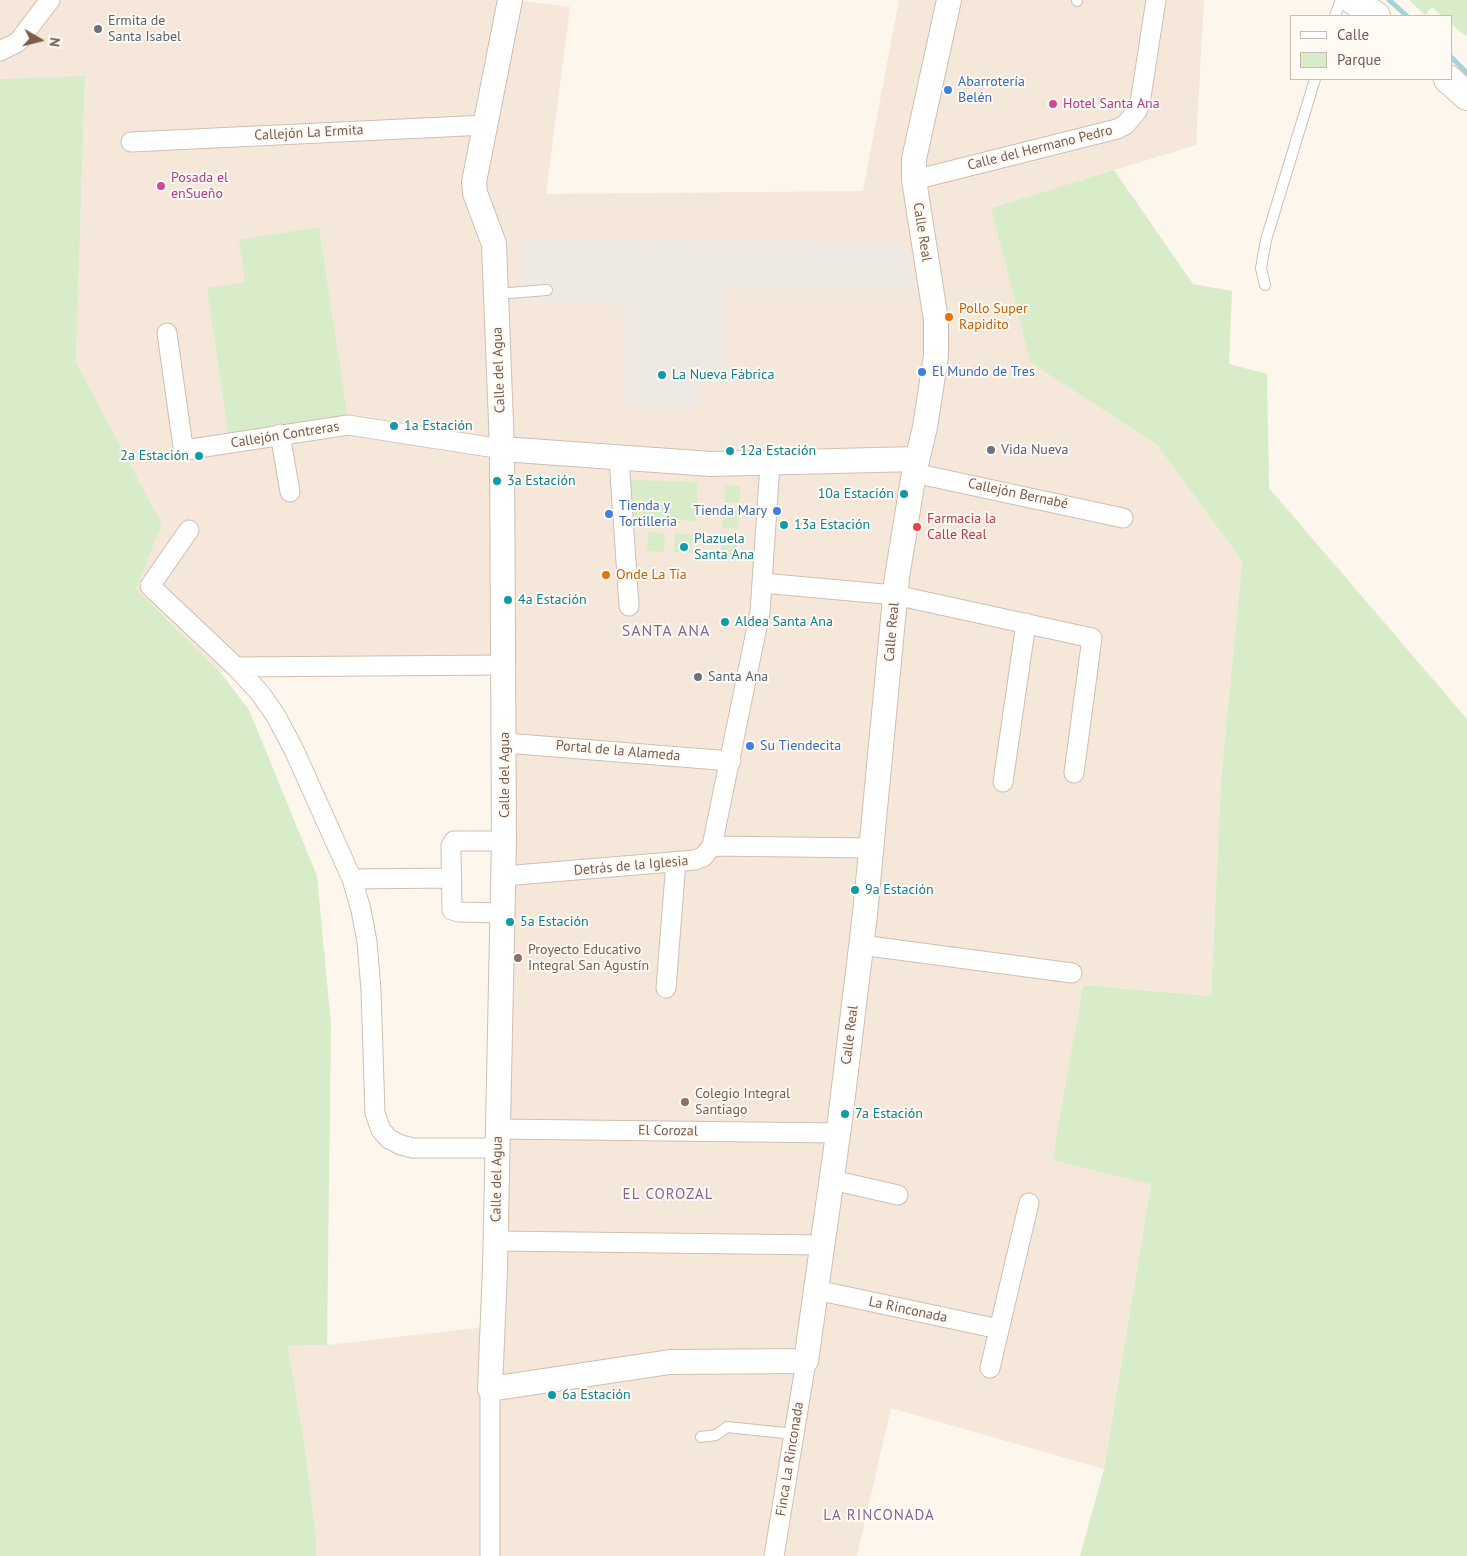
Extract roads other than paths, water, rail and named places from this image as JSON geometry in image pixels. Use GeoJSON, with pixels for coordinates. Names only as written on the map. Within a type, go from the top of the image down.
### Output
{"type":"FeatureCollection","features":[{"type":"Feature","properties":{"kind":"main road"},"geometry":{"type":"LineString","coordinates":[[1353,0],[1375,15]]}},
{"type":"Feature","properties":{"kind":"main road"},"geometry":{"type":"LineString","coordinates":[[1449,80],[1467,96]]}},
{"type":"Feature","properties":{"kind":"street"},"geometry":{"type":"LineString","coordinates":[[0,51],[18,42],[50,0]]}},
{"type":"Feature","properties":{"kind":"street","name":"Calle del Agua"},"geometry":{"type":"LineString","coordinates":[[490,1556],[490,1389],[496,1241],[504,876],[505,743],[502,449],[494,244],[475,193],[474,182],[510,0]]}},
{"type":"Feature","properties":{"kind":"street","name":"Calle Real"},"geometry":{"type":"LineString","coordinates":[[818,1280],[838,1133],[872,848],[895,595],[915,466],[925,427],[936,356],[936,320],[914,180],[914,159],[949,0]]}},
{"type":"Feature","properties":{"kind":"street","name":"Calle del Hermano Pedro"},"geometry":{"type":"LineString","coordinates":[[914,180],[1116,129],[1125,124],[1137,111],[1140,103],[1156,0]]}},
{"type":"Feature","properties":{"kind":"street","name":"Callejón La Ermita"},"geometry":{"type":"LineString","coordinates":[[131,142],[486,125]]}},
{"type":"Feature","properties":{"kind":"street","name":"Callejón Contreras"},"geometry":{"type":"LineString","coordinates":[[167,333],[183,447],[185,450],[348,425],[502,449]]}},
{"type":"Feature","properties":{"kind":"street"},"geometry":{"type":"LineString","coordinates":[[280,434],[290,492]]}},
{"type":"Feature","properties":{"kind":"street"},"geometry":{"type":"LineString","coordinates":[[502,449],[711,464],[915,466]]}},
{"type":"Feature","properties":{"kind":"street"},"geometry":{"type":"LineString","coordinates":[[619,458],[629,606]]}},
{"type":"Feature","properties":{"kind":"street"},"geometry":{"type":"LineString","coordinates":[[770,464],[760,612],[731,761],[712,846],[872,848]]}},
{"type":"Feature","properties":{"kind":"street","name":"Callejón Bernabé"},"geometry":{"type":"LineString","coordinates":[[915,466],[986,486],[1123,518]]}},
{"type":"Feature","properties":{"kind":"street","name":"El Corozal"},"geometry":{"type":"LineString","coordinates":[[189,530],[150,586],[236,668],[260,694],[276,716],[294,750],[352,880],[361,910],[367,942],[372,990],[375,1113],[381,1130],[389,1139],[413,1148],[498,1139],[838,1133]]}},
{"type":"Feature","properties":{"kind":"street"},"geometry":{"type":"LineString","coordinates":[[762,583],[895,595],[1026,622],[1092,638],[1074,773]]}},
{"type":"Feature","properties":{"kind":"street"},"geometry":{"type":"LineString","coordinates":[[1003,782],[1026,622]]}},
{"type":"Feature","properties":{"kind":"street"},"geometry":{"type":"LineString","coordinates":[[236,668],[504,665]]}},
{"type":"Feature","properties":{"kind":"street","name":"Portal de la Alameda"},"geometry":{"type":"LineString","coordinates":[[505,743],[731,761]]}},
{"type":"Feature","properties":{"kind":"street"},"geometry":{"type":"LineString","coordinates":[[503,913],[455,912],[451,906],[451,846],[454,841],[504,841]]}},
{"type":"Feature","properties":{"kind":"street","name":"Detrás de la Iglesia"},"geometry":{"type":"LineString","coordinates":[[504,876],[695,860],[703,857],[712,846]]}},
{"type":"Feature","properties":{"kind":"street"},"geometry":{"type":"LineString","coordinates":[[666,988],[676,862]]}},
{"type":"Feature","properties":{"kind":"street"},"geometry":{"type":"LineString","coordinates":[[352,880],[451,878]]}},
{"type":"Feature","properties":{"kind":"street"},"geometry":{"type":"LineString","coordinates":[[861,945],[1072,973]]}},
{"type":"Feature","properties":{"kind":"street"},"geometry":{"type":"LineString","coordinates":[[832,1180],[898,1194]]}},
{"type":"Feature","properties":{"kind":"street"},"geometry":{"type":"LineString","coordinates":[[990,1368],[1029,1203]]}},
{"type":"Feature","properties":{"kind":"street"},"geometry":{"type":"LineString","coordinates":[[496,1241],[823,1245]]}},
{"type":"Feature","properties":{"kind":"street"},"geometry":{"type":"LineString","coordinates":[[490,1389],[670,1362],[806,1361],[818,1280]]}},
{"type":"Feature","properties":{"kind":"street","name":"La Rinconada"},"geometry":{"type":"LineString","coordinates":[[818,1280],[999,1329]]}},
{"type":"Feature","properties":{"kind":"street","name":"Finca La Rinconada"},"geometry":{"type":"LineString","coordinates":[[774,1556],[806,1361]]}},
{"type":"Feature","properties":{"kind":"lane"},"geometry":{"type":"LineString","coordinates":[[1335,15],[1341,0]]}},
{"type":"Feature","properties":{"kind":"lane"},"geometry":{"type":"LineString","coordinates":[[1265,285],[1261,268],[1266,240],[1316,80]]}},
{"type":"Feature","properties":{"kind":"lane"},"geometry":{"type":"LineString","coordinates":[[496,294],[547,290]]}},
{"type":"Feature","properties":{"kind":"lane"},"geometry":{"type":"LineString","coordinates":[[701,1436],[711,1437],[727,1427],[795,1434]]}},
{"type":"Feature","properties":{"kind":"waterway"},"geometry":{"type":"LineString","coordinates":[[1389,0],[1406,15]]}},
{"type":"Feature","properties":{"kind":"waterway"},"geometry":{"type":"LineString","coordinates":[[1452,58],[1467,73]]}},
{"type":"Feature","properties":{"kind":"place","name":"Ermita de Santa Isabel"},"geometry":{"type":"Point","coordinates":[98,29]}},
{"type":"Feature","properties":{"kind":"place","name":"Abarrotería Belén"},"geometry":{"type":"Point","coordinates":[948,90]}},
{"type":"Feature","properties":{"kind":"place","name":"Hotel Santa Ana"},"geometry":{"type":"Point","coordinates":[1053,104]}},
{"type":"Feature","properties":{"kind":"place","name":"Posada el enSueño"},"geometry":{"type":"Point","coordinates":[161,186]}},
{"type":"Feature","properties":{"kind":"place","name":"Pollo Super Rapidito"},"geometry":{"type":"Point","coordinates":[949,317]}},
{"type":"Feature","properties":{"kind":"place","name":"El Mundo de Tres"},"geometry":{"type":"Point","coordinates":[922,372]}},
{"type":"Feature","properties":{"kind":"place","name":"La Nueva Fábrica"},"geometry":{"type":"Point","coordinates":[662,375]}},
{"type":"Feature","properties":{"kind":"place","name":"1a Estación"},"geometry":{"type":"Point","coordinates":[394,426]}},
{"type":"Feature","properties":{"kind":"place","name":"Vida Nueva"},"geometry":{"type":"Point","coordinates":[991,450]}},
{"type":"Feature","properties":{"kind":"place","name":"12a Estación"},"geometry":{"type":"Point","coordinates":[730,451]}},
{"type":"Feature","properties":{"kind":"place","name":"2a Estación"},"geometry":{"type":"Point","coordinates":[199,456]}},
{"type":"Feature","properties":{"kind":"place","name":"3a Estación"},"geometry":{"type":"Point","coordinates":[497,481]}},
{"type":"Feature","properties":{"kind":"place","name":"10a Estación"},"geometry":{"type":"Point","coordinates":[904,494]}},
{"type":"Feature","properties":{"kind":"place","name":"Tienda Mary"},"geometry":{"type":"Point","coordinates":[777,511]}},
{"type":"Feature","properties":{"kind":"place","name":"Tienda y Tortilleria"},"geometry":{"type":"Point","coordinates":[609,514]}},
{"type":"Feature","properties":{"kind":"place","name":"13a Estación"},"geometry":{"type":"Point","coordinates":[784,525]}},
{"type":"Feature","properties":{"kind":"place","name":"Farmacia la Calle Real"},"geometry":{"type":"Point","coordinates":[917,527]}},
{"type":"Feature","properties":{"kind":"place","name":"Plazuela Santa Ana"},"geometry":{"type":"Point","coordinates":[684,547]}},
{"type":"Feature","properties":{"kind":"place","name":"Onde La Tía"},"geometry":{"type":"Point","coordinates":[606,575]}},
{"type":"Feature","properties":{"kind":"place","name":"4a Estación"},"geometry":{"type":"Point","coordinates":[508,600]}},
{"type":"Feature","properties":{"kind":"place","name":"Aldea Santa Ana"},"geometry":{"type":"Point","coordinates":[725,622]}},
{"type":"Feature","properties":{"kind":"place","name":"Santa Ana"},"geometry":{"type":"Point","coordinates":[698,677]}},
{"type":"Feature","properties":{"kind":"place","name":"Su Tiendecita"},"geometry":{"type":"Point","coordinates":[750,746]}},
{"type":"Feature","properties":{"kind":"place","name":"9a Estación"},"geometry":{"type":"Point","coordinates":[855,890]}},
{"type":"Feature","properties":{"kind":"place","name":"5a Estación"},"geometry":{"type":"Point","coordinates":[510,922]}},
{"type":"Feature","properties":{"kind":"place","name":"Proyecto Educativo Integral San Agustín"},"geometry":{"type":"Point","coordinates":[518,958]}},
{"type":"Feature","properties":{"kind":"place","name":"Colegio Integral Santiago"},"geometry":{"type":"Point","coordinates":[685,1102]}},
{"type":"Feature","properties":{"kind":"place","name":"7a Estación"},"geometry":{"type":"Point","coordinates":[845,1114]}},
{"type":"Feature","properties":{"kind":"place","name":"6a Estación"},"geometry":{"type":"Point","coordinates":[552,1395]}},
{"type":"Feature","properties":{"kind":"district","name":"SANTA ANA"},"geometry":{"type":"Point","coordinates":[666,631]}},
{"type":"Feature","properties":{"kind":"district","name":"EL COROZAL"},"geometry":{"type":"Point","coordinates":[668,1195]}},
{"type":"Feature","properties":{"kind":"district","name":"LA RINCONADA"},"geometry":{"type":"Point","coordinates":[879,1516]}}]}
